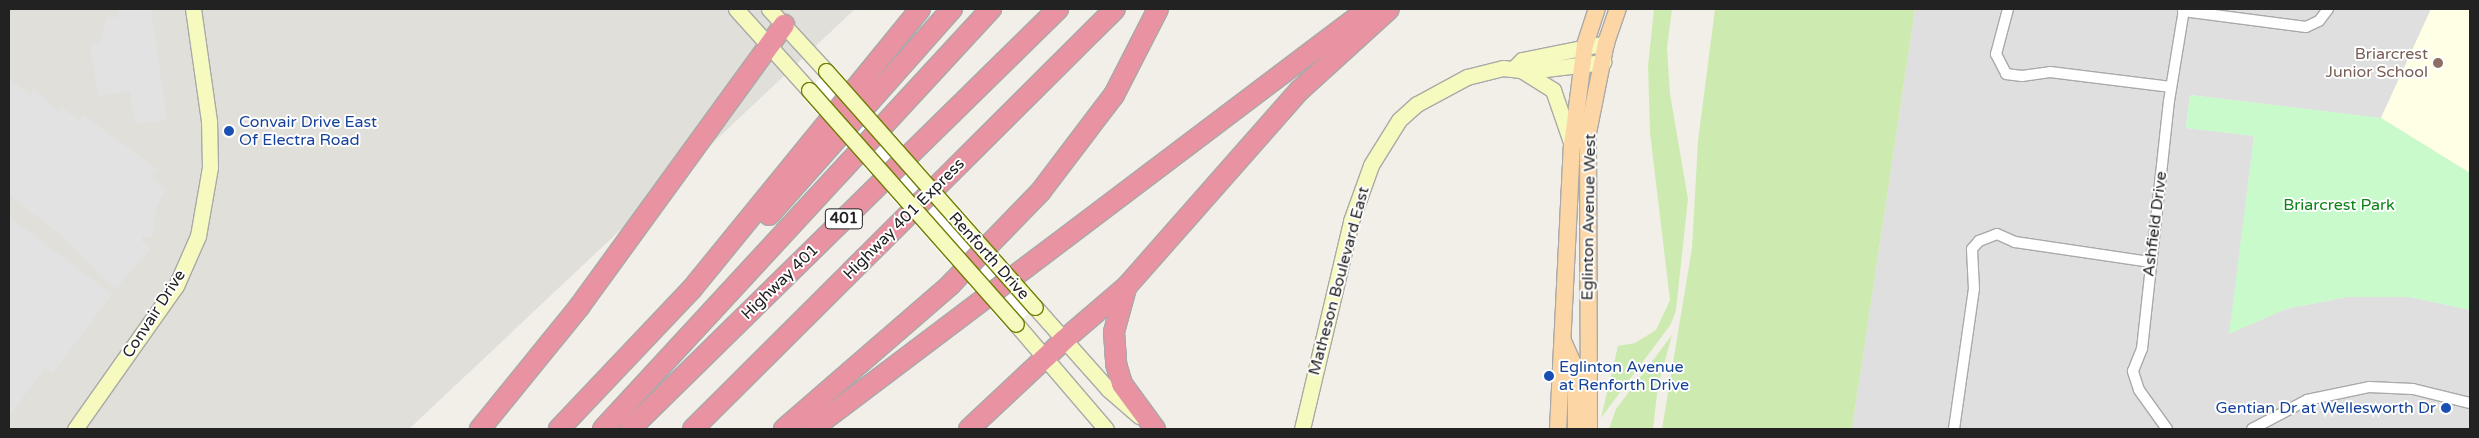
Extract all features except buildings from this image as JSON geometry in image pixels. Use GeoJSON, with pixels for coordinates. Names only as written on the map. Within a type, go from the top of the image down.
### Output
{"type":"FeatureCollection","features":[{"type":"Feature","properties":{"kind":"highway"},"geometry":{"type":"LineString","coordinates":[[691,290],[920,9]]}},
{"type":"Feature","properties":{"kind":"highway"},"geometry":{"type":"LineString","coordinates":[[559,429],[691,290],[764,221],[952,9]]}},
{"type":"Feature","properties":{"kind":"highway"},"geometry":{"type":"LineString","coordinates":[[603,429],[991,9]]}},
{"type":"Feature","properties":{"kind":"highway","name":"Highway 401"},"geometry":{"type":"LineString","coordinates":[[630,429],[1058,9]]}},
{"type":"Feature","properties":{"kind":"highway","name":"Highway 401 Express"},"geometry":{"type":"LineString","coordinates":[[693,429],[1115,9]]}},
{"type":"Feature","properties":{"kind":"highway"},"geometry":{"type":"LineString","coordinates":[[784,429],[950,285],[1034,198],[1094,126],[1134,61],[1158,9]]}},
{"type":"Feature","properties":{"kind":"highway"},"geometry":{"type":"LineString","coordinates":[[812,429],[1368,9]]}},
{"type":"Feature","properties":{"kind":"highway"},"geometry":{"type":"LineString","coordinates":[[970,429],[1064,340],[1127,286],[1300,90],[1389,9]]}},
{"type":"Feature","properties":{"kind":"highway"},"geometry":{"type":"LineString","coordinates":[[480,429],[584,300],[784,25]]}},
{"type":"Feature","properties":{"kind":"highway"},"geometry":{"type":"LineString","coordinates":[[1127,286],[1114,332],[1116,364],[1122,384],[1156,429]]}},
{"type":"Feature","properties":{"kind":"main road","name":"Eglinton Avenue West"},"geometry":{"type":"LineString","coordinates":[[1576,429],[1568,364],[1562,339],[1563,292],[1572,146],[1585,45],[1597,9]]}},
{"type":"Feature","properties":{"kind":"main road","name":"Eglinton Avenue West"},"geometry":{"type":"LineString","coordinates":[[1589,429],[1588,133],[1606,43],[1618,9]]}},
{"type":"Feature","properties":{"kind":"main road","name":"Eglinton Avenue West"},"geometry":{"type":"LineString","coordinates":[[1557,428],[1568,364]]}},
{"type":"Feature","properties":{"kind":"street","name":"Convair Drive"},"geometry":{"type":"LineString","coordinates":[[75,429],[176,286],[198,236],[210,167],[206,97],[192,9]]}},
{"type":"Feature","properties":{"kind":"street","name":"Renforth Drive"},"geometry":{"type":"LineString","coordinates":[[736,9],[810,90],[1046,358],[1106,429]]}},
{"type":"Feature","properties":{"kind":"street","name":"Renforth Drive"},"geometry":{"type":"LineString","coordinates":[[770,9],[1108,389],[1156,429]]}},
{"type":"Feature","properties":{"kind":"street"},"geometry":{"type":"LineString","coordinates":[[2008,9],[1996,54],[2006,74],[2022,76],[2050,72],[2171,86]]}},
{"type":"Feature","properties":{"kind":"street"},"geometry":{"type":"LineString","coordinates":[[2184,10],[2306,27],[2319,22],[2328,9]]}},
{"type":"Feature","properties":{"kind":"street","name":"Ashfield Drive"},"geometry":{"type":"LineString","coordinates":[[2167,429],[2139,390],[2134,371],[2142,349],[2150,262],[2171,86],[2184,10]]}},
{"type":"Feature","properties":{"kind":"street"},"geometry":{"type":"LineString","coordinates":[[1572,146],[1553,90],[1515,67],[1522,60],[1585,45],[1606,43]]}},
{"type":"Feature","properties":{"kind":"street","name":"Matheson Boulevard East"},"geometry":{"type":"LineString","coordinates":[[1302,429],[1351,221],[1379,150],[1399,120],[1417,104],[1467,77],[1515,67],[1529,71],[1603,62]]}},
{"type":"Feature","properties":{"kind":"street"},"geometry":{"type":"LineString","coordinates":[[1954,429],[1974,289],[1972,249],[1979,241],[1997,234],[2015,242],[2150,262]]}},
{"type":"Feature","properties":{"kind":"street"},"geometry":{"type":"LineString","coordinates":[[2252,429],[2308,400],[2369,387],[2413,389],[2470,404]]}},
{"type":"Feature","properties":{"kind":"shaded area"},"geometry":{"type":"Polygon","coordinates":[[[9,9],[855,9],[409,429],[9,429],[9,9]]]}},
{"type":"Feature","properties":{"kind":"shaded area"},"geometry":{"type":"Polygon","coordinates":[[[117,9],[151,9],[167,120],[135,124],[130,91],[98,96],[90,44],[100,42],[108,17],[119,17],[117,9]]]}},
{"type":"Feature","properties":{"kind":"shaded area"},"geometry":{"type":"Polygon","coordinates":[[[1915,9],[2431,9],[2381,118],[2190,95],[2186,128],[2254,136],[2230,333],[2286,309],[2347,297],[2410,297],[2470,310],[2470,429],[1852,429],[1915,9]]]}},
{"type":"Feature","properties":{"kind":"shaded area","name":"Briarcrest Junior School"},"geometry":{"type":"Polygon","coordinates":[[[2431,9],[2470,9],[2470,173],[2381,118],[2431,9]]]}},
{"type":"Feature","properties":{"kind":"shaded area"},"geometry":{"type":"Polygon","coordinates":[[[9,79],[30,95],[34,89],[58,111],[62,107],[79,121],[83,115],[157,169],[152,177],[165,189],[156,209],[152,238],[142,236],[142,242],[151,248],[115,290],[61,235],[9,195],[9,79]]]}},
{"type":"Feature","properties":{"kind":"shaded area"},"geometry":{"type":"Polygon","coordinates":[[[9,217],[112,294],[53,373],[45,368],[9,416],[9,217]]]}},
{"type":"Feature","properties":{"kind":"green space"},"geometry":{"type":"Polygon","coordinates":[[[1654,9],[1672,9],[1667,48],[1670,94],[1688,199],[1676,310],[1671,324],[1601,418],[1618,346],[1635,343],[1656,330],[1670,300],[1650,133],[1648,66],[1654,9]]]}},
{"type":"Feature","properties":{"kind":"green space"},"geometry":{"type":"Polygon","coordinates":[[[1715,9],[1915,9],[1852,429],[1662,429],[1692,248],[1698,141],[1715,9]]]}},
{"type":"Feature","properties":{"kind":"green space","name":"Briarcrest Park"},"geometry":{"type":"Polygon","coordinates":[[[2190,95],[2381,118],[2470,173],[2470,310],[2410,297],[2347,297],[2286,309],[2229,334],[2254,136],[2186,128],[2190,95]]]}},
{"type":"Feature","properties":{"kind":"green space"},"geometry":{"type":"Polygon","coordinates":[[[1672,335],[1658,386],[1653,429],[1609,429],[1616,409],[1672,335]]]}},
{"type":"Feature","properties":{"kind":"pier"},"geometry":{"type":"Polygon","coordinates":[[[832,63],[1042,301],[1009,331],[803,98],[832,63]]]}},
{"type":"Feature","properties":{"kind":"place","name":"Briarcrest Junior School"},"geometry":{"type":"Point","coordinates":[2438,63]}},
{"type":"Feature","properties":{"kind":"place","name":"Convair Drive East Of Electra Road"},"geometry":{"type":"Point","coordinates":[229,131]}},
{"type":"Feature","properties":{"kind":"place","name":"Eglinton Avenue at Renforth Drive"},"geometry":{"type":"Point","coordinates":[1549,376]}},
{"type":"Feature","properties":{"kind":"place","name":"Gentian Dr at Wellesworth Dr"},"geometry":{"type":"Point","coordinates":[2446,408]}}]}
